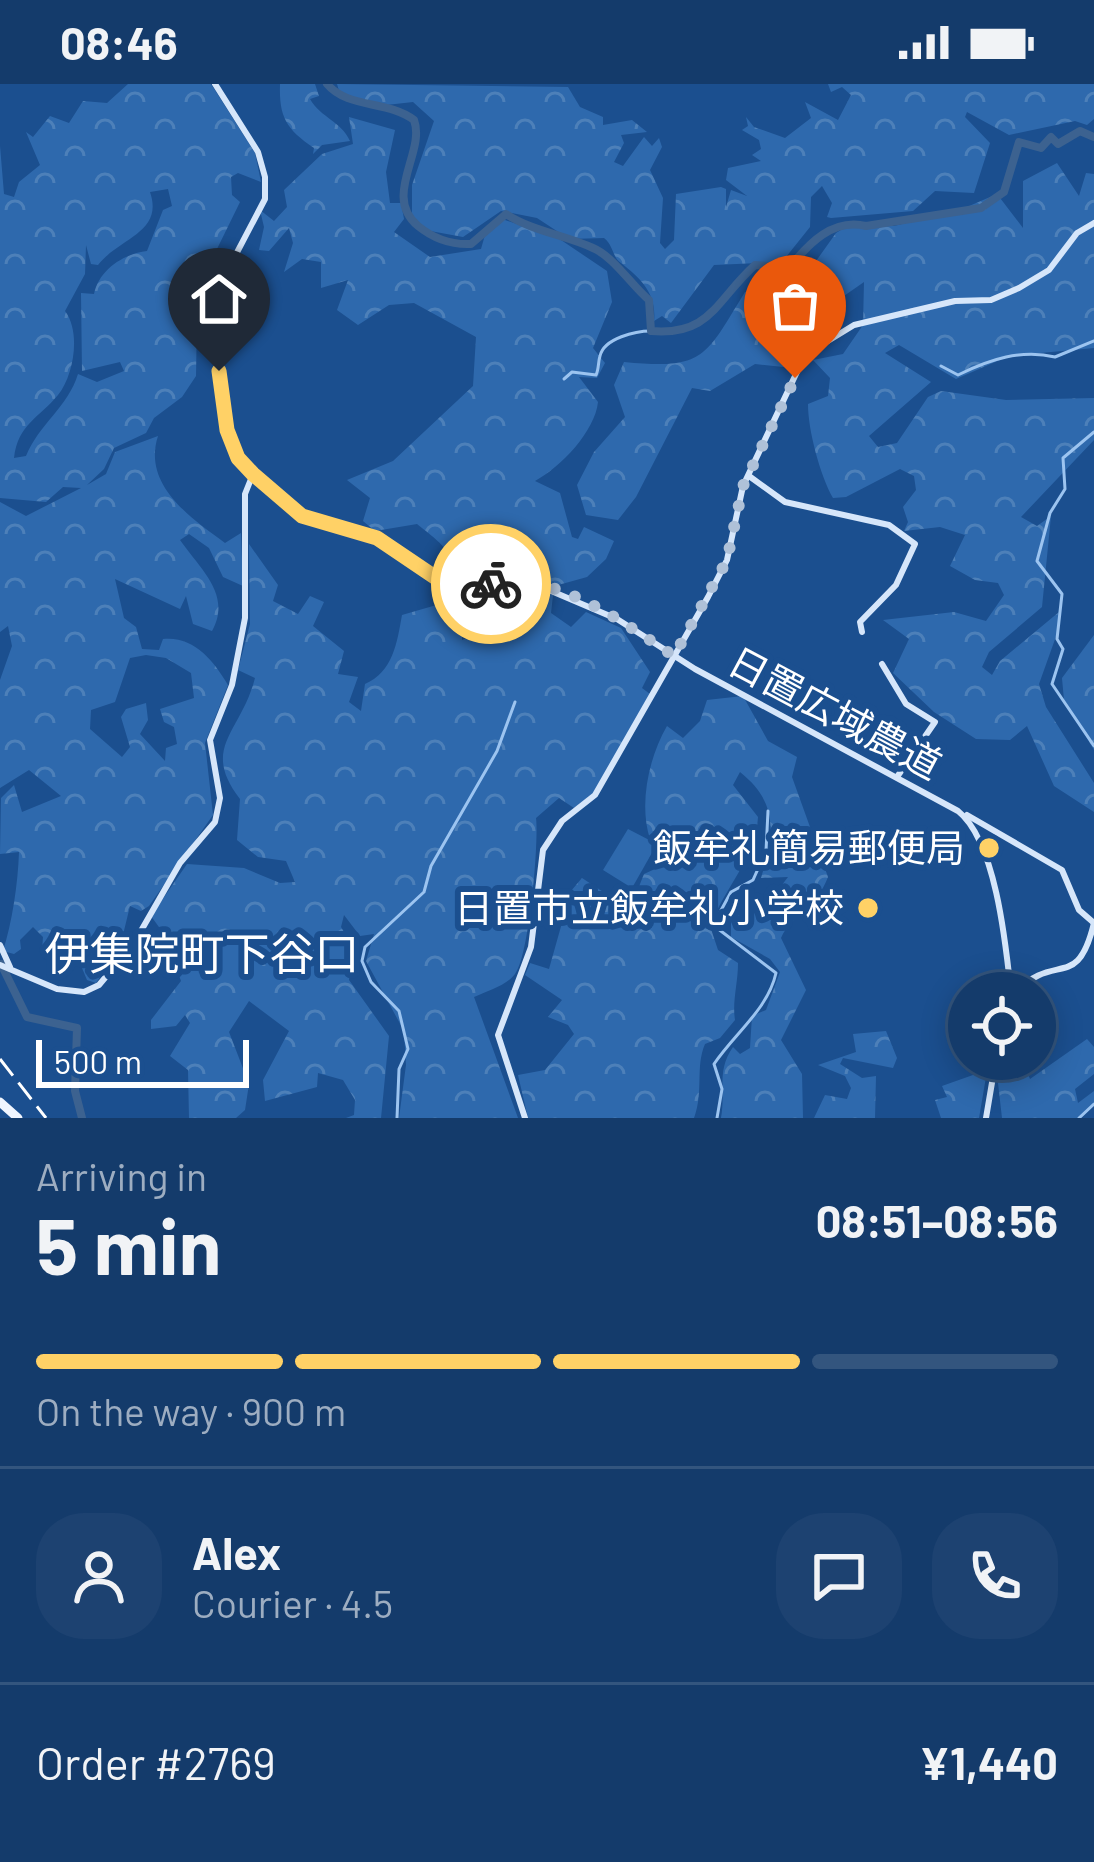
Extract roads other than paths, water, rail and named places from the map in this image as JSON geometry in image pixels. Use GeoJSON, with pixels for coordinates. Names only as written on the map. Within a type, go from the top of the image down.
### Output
{"type":"FeatureCollection","features":[{"type":"Feature","properties":{"kind":"main road"},"geometry":{"type":"LineString","coordinates":[[0,1102],[18,1118]]}},
{"type":"Feature","properties":{"kind":"street","name":"日置広域農道"},"geometry":{"type":"LineString","coordinates":[[215,84],[258,152],[265,177],[265,199],[222,280],[215,314],[224,418],[238,458],[253,474],[302,516],[377,538],[451,588],[514,580],[537,584],[617,619],[674,656],[1062,870],[1079,910],[1094,923]]}},
{"type":"Feature","properties":{"kind":"street"},"geometry":{"type":"LineString","coordinates":[[525,1118],[499,1029],[531,947],[542,855],[558,826],[595,795],[647,712],[727,560],[748,476],[808,351],[854,325],[1005,294],[1048,271],[1077,233],[1094,223]]}},
{"type":"Feature","properties":{"kind":"street"},"geometry":{"type":"LineString","coordinates":[[0,965],[57,989],[84,992],[99,985],[134,943],[180,863],[215,822],[220,798],[210,740],[232,685],[245,618],[244,494],[253,474]]}},
{"type":"Feature","properties":{"kind":"street"},"geometry":{"type":"LineString","coordinates":[[748,476],[785,502],[889,525],[915,544],[896,585],[860,622],[862,632]]}},
{"type":"Feature","properties":{"kind":"street"},"geometry":{"type":"LineString","coordinates":[[882,664],[906,704],[934,722],[896,778]]}},
{"type":"Feature","properties":{"kind":"street","name":"日置広域農道"},"geometry":{"type":"LineString","coordinates":[[972,820],[1002,919],[1010,972]]}},
{"type":"Feature","properties":{"kind":"street"},"geometry":{"type":"LineString","coordinates":[[1051,972],[1077,966],[1087,954],[1094,923]]}},
{"type":"Feature","properties":{"kind":"street"},"geometry":{"type":"LineString","coordinates":[[0,945],[10,967]]}},
{"type":"Feature","properties":{"kind":"street"},"geometry":{"type":"LineString","coordinates":[[986,1118],[992,1080]]}},
{"type":"Feature","properties":{"kind":"waterway"},"geometry":{"type":"LineString","coordinates":[[327,84],[346,97],[414,120],[415,146],[404,201],[418,226],[443,240],[471,244],[506,214],[593,248],[649,300],[651,331],[671,331],[700,322],[755,265],[789,268],[832,229],[981,208],[1004,192],[1019,142],[1041,148],[1051,137],[1058,144],[1080,131],[1094,137]]}},
{"type":"Feature","properties":{"kind":"waterway"},"geometry":{"type":"LineString","coordinates":[[564,379],[572,372],[596,375],[608,344],[651,331]]}},
{"type":"Feature","properties":{"kind":"waterway"},"geometry":{"type":"LineString","coordinates":[[941,366],[958,375],[1006,357],[1055,357],[1094,341]]}},
{"type":"Feature","properties":{"kind":"waterway"},"geometry":{"type":"LineString","coordinates":[[1094,432],[1063,458],[1065,489],[1050,513],[1037,561],[1062,594],[1057,639],[1063,649],[1052,684],[1094,746]]}},
{"type":"Feature","properties":{"kind":"waterway"},"geometry":{"type":"LineString","coordinates":[[397,1118],[399,1069],[408,1049],[399,1011],[371,982],[362,961],[365,947],[424,892],[431,866],[497,751],[515,702]]}},
{"type":"Feature","properties":{"kind":"waterway"},"geometry":{"type":"LineString","coordinates":[[717,1118],[722,1089],[714,1064],[758,1009],[776,973],[713,925],[731,892],[753,880],[766,851],[768,811]]}},
{"type":"Feature","properties":{"kind":"waterway"},"geometry":{"type":"LineString","coordinates":[[1,964],[27,1017],[77,1028],[75,1091],[82,1118]]}},
{"type":"Feature","properties":{"kind":"waterway"},"geometry":{"type":"LineString","coordinates":[[1079,1118],[1094,1104]]}},
{"type":"Feature","properties":{"kind":"railway"},"geometry":{"type":"LineString","coordinates":[[0,1059],[46,1118]]}},
{"type":"Feature","properties":{"kind":"place","name":"飯牟礼簡易郵便局"},"geometry":{"type":"Point","coordinates":[989,848]}},
{"type":"Feature","properties":{"kind":"place","name":"日置市立飯牟礼小学校"},"geometry":{"type":"Point","coordinates":[868,908]}},
{"type":"Feature","properties":{"kind":"district","name":"伊集院町下谷口"},"geometry":{"type":"Point","coordinates":[202,954]}}]}
